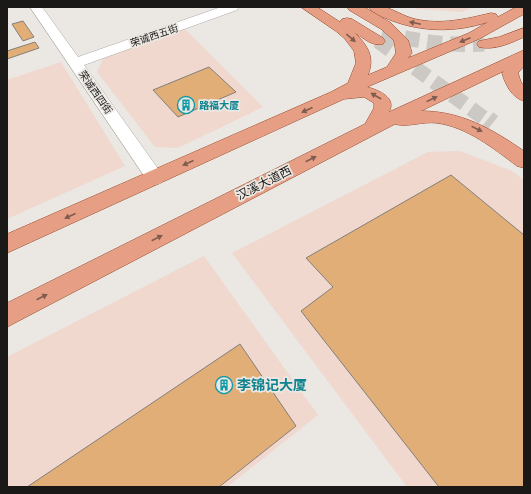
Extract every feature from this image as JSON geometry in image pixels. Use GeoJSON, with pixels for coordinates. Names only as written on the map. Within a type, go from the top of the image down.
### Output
{"type":"FeatureCollection","features":[{"type":"Feature","properties":{"kind":"main road"},"geometry":{"type":"LineString","coordinates":[[308,7],[354,39],[361,48],[364,59],[362,70],[355,86]]}},
{"type":"Feature","properties":{"kind":"main road"},"geometry":{"type":"LineString","coordinates":[[324,7],[347,22],[383,29],[479,22],[520,7]]}},
{"type":"Feature","properties":{"kind":"main road"},"geometry":{"type":"LineString","coordinates":[[354,7],[383,29],[401,40],[404,53],[391,72]]}},
{"type":"Feature","properties":{"kind":"main road"},"geometry":{"type":"LineString","coordinates":[[375,7],[383,29]]}},
{"type":"Feature","properties":{"kind":"main road"},"geometry":{"type":"LineString","coordinates":[[7,244],[337,96],[355,86],[474,36],[524,8]]}},
{"type":"Feature","properties":{"kind":"main road"},"geometry":{"type":"LineString","coordinates":[[484,44],[502,41],[524,32]]}},
{"type":"Feature","properties":{"kind":"main road","name":"汉溪大道西"},"geometry":{"type":"LineString","coordinates":[[7,315],[371,128],[524,55]]}},
{"type":"Feature","properties":{"kind":"main road"},"geometry":{"type":"LineString","coordinates":[[524,59],[516,65],[510,73],[513,83],[524,96]]}},
{"type":"Feature","properties":{"kind":"main road"},"geometry":{"type":"LineString","coordinates":[[337,96],[356,92],[367,92],[382,100],[383,108],[371,128]]}},
{"type":"Feature","properties":{"kind":"main road"},"geometry":{"type":"LineString","coordinates":[[371,128],[414,116],[446,118],[468,125],[484,133],[524,161]]}},
{"type":"Feature","properties":{"kind":"main road"},"geometry":{"type":"LineString","coordinates":[[492,124],[524,147]]}},
{"type":"Feature","properties":{"kind":"lane","name":"荣诚西四街"},"geometry":{"type":"LineString","coordinates":[[36,7],[155,178]]}},
{"type":"Feature","properties":{"kind":"lane","name":"荣诚西五街"},"geometry":{"type":"LineString","coordinates":[[75,63],[233,7]]}},
{"type":"Feature","properties":{"kind":"shaded area"},"geometry":{"type":"Polygon","coordinates":[[[411,7],[474,7],[462,12],[417,9],[411,7]]]}},
{"type":"Feature","properties":{"kind":"shaded area"},"geometry":{"type":"Polygon","coordinates":[[[185,29],[263,107],[178,148],[155,147],[97,72],[103,58],[185,29]]]}},
{"type":"Feature","properties":{"kind":"shaded area"},"geometry":{"type":"Polygon","coordinates":[[[61,62],[125,166],[7,219],[7,80],[61,62]]]}},
{"type":"Feature","properties":{"kind":"shaded area"},"geometry":{"type":"Polygon","coordinates":[[[460,151],[512,171],[524,180],[524,487],[407,487],[232,253],[428,152],[460,151]]]}},
{"type":"Feature","properties":{"kind":"shaded area"},"geometry":{"type":"Polygon","coordinates":[[[204,256],[318,415],[227,487],[7,487],[7,357],[204,256]]]}},
{"type":"Feature","properties":{"kind":"building"},"geometry":{"type":"Polygon","coordinates":[[[23,21],[34,37],[23,41],[12,24],[23,21]]]}},
{"type":"Feature","properties":{"kind":"building"},"geometry":{"type":"Polygon","coordinates":[[[35,42],[39,48],[7,59],[7,51],[35,42]]]}},
{"type":"Feature","properties":{"kind":"building","name":"路福大厦"},"geometry":{"type":"Polygon","coordinates":[[[209,67],[236,92],[178,117],[153,90],[209,67]]]}},
{"type":"Feature","properties":{"kind":"building"},"geometry":{"type":"Polygon","coordinates":[[[451,175],[524,235],[524,487],[439,487],[301,311],[333,287],[306,258],[451,175]]]}},
{"type":"Feature","properties":{"kind":"building","name":"李锦记大厦"},"geometry":{"type":"Polygon","coordinates":[[[240,344],[296,426],[219,487],[27,487],[240,344]]]}},
{"type":"Feature","properties":{"kind":"tunnel"},"geometry":{"type":"LineString","coordinates":[[382,33],[433,42],[484,44]]}},
{"type":"Feature","properties":{"kind":"tunnel"},"geometry":{"type":"LineString","coordinates":[[378,41],[488,121]]}},
{"type":"Feature","properties":{"kind":"tunnel"},"geometry":{"type":"LineString","coordinates":[[487,120],[492,124]]}},
{"type":"Feature","properties":{"kind":"place","name":"路福大厦"},"geometry":{"type":"Point","coordinates":[186,105]}},
{"type":"Feature","properties":{"kind":"place","name":"李锦记大厦"},"geometry":{"type":"Point","coordinates":[224,385]}}]}
